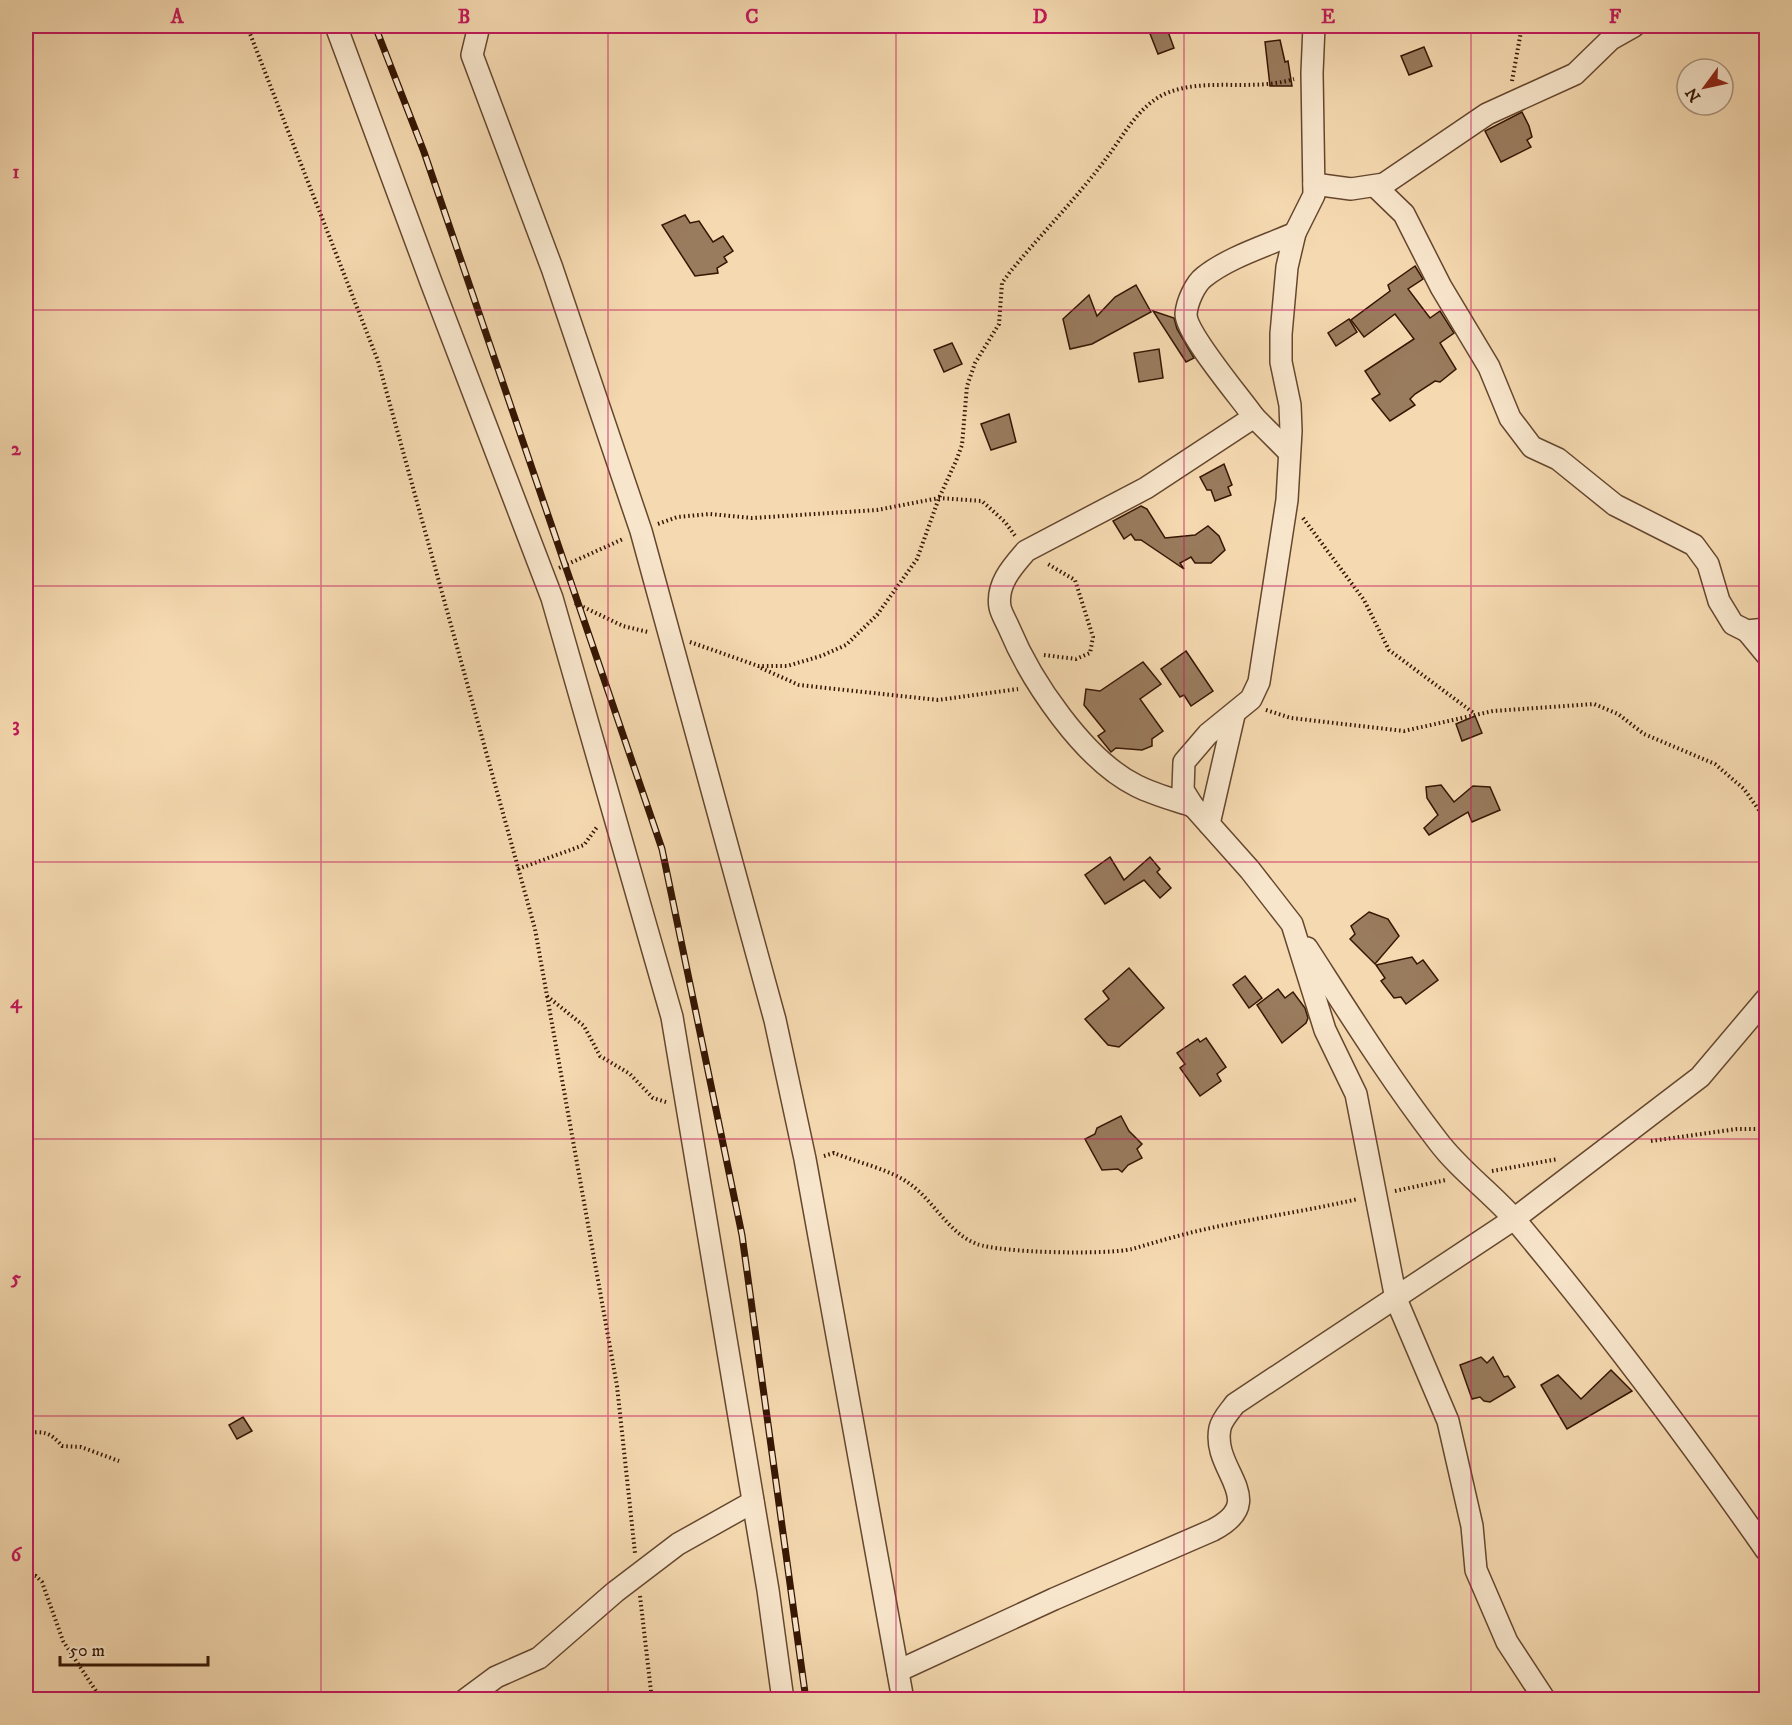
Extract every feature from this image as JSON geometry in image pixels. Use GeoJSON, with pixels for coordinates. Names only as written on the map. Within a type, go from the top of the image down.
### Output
{"type":"FeatureCollection","features":[{"type":"Feature","properties":{"kind":"street"},"geometry":{"type":"LineString","coordinates":[[336,26],[552,598],[672,1017],[753,1502],[783,1700]]}},
{"type":"Feature","properties":{"kind":"street"},"geometry":{"type":"LineString","coordinates":[[478,26],[472,55],[552,268],[641,531],[775,1020],[805,1159],[903,1700]]}},
{"type":"Feature","properties":{"kind":"street"},"geometry":{"type":"LineString","coordinates":[[1314,26],[1312,73],[1314,195],[1295,233],[1287,267],[1281,334],[1281,362],[1290,405],[1287,500],[1259,682],[1251,699],[1208,734],[1184,762],[1183,790],[1193,806],[1250,870],[1292,924],[1393,1080],[1438,1142],[1467,1176],[1514,1219],[1663,1406],[1767,1550]]}},
{"type":"Feature","properties":{"kind":"street"},"geometry":{"type":"LineString","coordinates":[[1314,184],[1350,189],[1384,184],[1487,114],[1575,74],[1611,39],[1634,26]]}},
{"type":"Feature","properties":{"kind":"street"},"geometry":{"type":"LineString","coordinates":[[1375,186],[1404,214],[1441,287],[1488,367],[1510,418],[1532,447],[1558,459],[1615,505],[1694,545],[1708,564],[1719,601],[1733,624],[1757,630],[1767,654]]}},
{"type":"Feature","properties":{"kind":"street"},"geometry":{"type":"LineString","coordinates":[[1289,452],[1254,417],[1208,356],[1192,332],[1186,315],[1190,298],[1202,278],[1295,233]]}},
{"type":"Feature","properties":{"kind":"street"},"geometry":{"type":"LineString","coordinates":[[1193,806],[1136,786],[1097,757],[1067,726],[1019,653],[1000,607],[1001,586],[1012,566],[1026,550],[1146,488],[1254,417]]}},
{"type":"Feature","properties":{"kind":"street"},"geometry":{"type":"LineString","coordinates":[[1209,824],[1234,715]]}},
{"type":"Feature","properties":{"kind":"street"},"geometry":{"type":"LineString","coordinates":[[1292,924],[1325,1030],[1356,1094],[1396,1299],[1448,1421],[1472,1526],[1476,1570],[1508,1642],[1545,1700]]}},
{"type":"Feature","properties":{"kind":"street"},"geometry":{"type":"LineString","coordinates":[[898,1671],[1222,1526],[1238,1511],[1240,1504],[1239,1494],[1220,1452],[1218,1440],[1221,1425],[1235,1404],[1514,1219],[1700,1077],[1767,999]]}},
{"type":"Feature","properties":{"kind":"street"},"geometry":{"type":"LineString","coordinates":[[465,1700],[496,1677],[539,1658],[638,1575],[678,1545],[753,1502]]}},
{"type":"Feature","properties":{"kind":"path"},"geometry":{"type":"LineString","coordinates":[[248,26],[378,361],[535,929],[617,1386],[652,1700]]}},
{"type":"Feature","properties":{"kind":"path"},"geometry":{"type":"LineString","coordinates":[[1512,82],[1522,26]]}},
{"type":"Feature","properties":{"kind":"path"},"geometry":{"type":"LineString","coordinates":[[758,666],[787,666],[821,656],[846,645],[877,615],[917,559],[939,498],[962,445],[967,386],[975,363],[999,324],[1002,283],[1105,160],[1126,127],[1165,94],[1209,85],[1281,83],[1312,73]]}},
{"type":"Feature","properties":{"kind":"path"},"geometry":{"type":"LineString","coordinates":[[543,573],[566,566],[677,517],[710,514],[752,518],[877,510],[939,498],[982,501],[1005,522],[1026,550],[1075,580],[1093,637],[1089,653],[1076,659],[1019,653]]}},
{"type":"Feature","properties":{"kind":"path"},"geometry":{"type":"LineString","coordinates":[[1287,500],[1313,529],[1364,600],[1389,650],[1476,715]]}},
{"type":"Feature","properties":{"kind":"path"},"geometry":{"type":"LineString","coordinates":[[552,598],[565,599],[623,626],[705,646],[758,666],[799,685],[938,700],[1041,687]]}},
{"type":"Feature","properties":{"kind":"path"},"geometry":{"type":"LineString","coordinates":[[1251,699],[1277,716],[1382,731],[1404,731],[1493,711],[1594,704],[1618,714],[1644,734],[1715,764],[1744,789],[1767,820]]}},
{"type":"Feature","properties":{"kind":"path"},"geometry":{"type":"LineString","coordinates":[[518,868],[584,845],[595,832],[610,797]]}},
{"type":"Feature","properties":{"kind":"path"},"geometry":{"type":"LineString","coordinates":[[547,996],[584,1026],[600,1056],[630,1074],[646,1093],[662,1101],[687,1107]]}},
{"type":"Feature","properties":{"kind":"path"},"geometry":{"type":"LineString","coordinates":[[805,1159],[819,1162],[825,1155],[834,1153],[903,1179],[925,1197],[949,1225],[978,1245],[1019,1251],[1119,1251],[1151,1241]]}},
{"type":"Feature","properties":{"kind":"path"},"geometry":{"type":"LineString","coordinates":[[26,1433],[44,1431],[54,1436],[62,1446],[81,1447],[119,1461]]}},
{"type":"Feature","properties":{"kind":"path"},"geometry":{"type":"LineString","coordinates":[[26,1574],[36,1576],[42,1582],[63,1641],[102,1700]]}},
{"type":"Feature","properties":{"kind":"building"},"geometry":{"type":"Polygon","coordinates":[[[1147,26],[1166,26],[1174,48],[1158,54],[1147,26]]]}},
{"type":"Feature","properties":{"kind":"building"},"geometry":{"type":"Polygon","coordinates":[[[1280,40],[1285,62],[1288,61],[1292,86],[1270,86],[1265,42],[1280,40]]]}},
{"type":"Feature","properties":{"kind":"building"},"geometry":{"type":"Polygon","coordinates":[[[1424,47],[1432,66],[1409,75],[1401,56],[1424,47]]]}},
{"type":"Feature","properties":{"kind":"building"},"geometry":{"type":"Polygon","coordinates":[[[1522,112],[1532,137],[1527,140],[1531,147],[1501,162],[1485,131],[1522,112]]]}},
{"type":"Feature","properties":{"kind":"building"},"geometry":{"type":"Polygon","coordinates":[[[685,215],[690,223],[699,221],[713,242],[723,236],[733,251],[724,257],[727,262],[717,268],[718,273],[695,276],[662,225],[685,215]]]}},
{"type":"Feature","properties":{"kind":"building"},"geometry":{"type":"Polygon","coordinates":[[[1415,266],[1423,279],[1408,289],[1430,318],[1440,311],[1454,333],[1440,343],[1456,369],[1440,382],[1435,381],[1415,394],[1410,399],[1415,405],[1390,421],[1372,399],[1380,394],[1365,371],[1414,339],[1395,314],[1364,337],[1351,320],[1390,291],[1388,285],[1415,266]]]}},
{"type":"Feature","properties":{"kind":"building"},"geometry":{"type":"Polygon","coordinates":[[[1136,285],[1151,312],[1092,344],[1070,349],[1063,319],[1089,295],[1097,316],[1115,297],[1136,285]]]}},
{"type":"Feature","properties":{"kind":"building"},"geometry":{"type":"Polygon","coordinates":[[[1153,311],[1174,318],[1177,329],[1194,358],[1186,362],[1153,311]]]}},
{"type":"Feature","properties":{"kind":"building"},"geometry":{"type":"Polygon","coordinates":[[[1349,319],[1357,332],[1336,346],[1328,333],[1349,319]]]}},
{"type":"Feature","properties":{"kind":"building"},"geometry":{"type":"Polygon","coordinates":[[[952,343],[962,364],[944,372],[934,350],[952,343]]]}},
{"type":"Feature","properties":{"kind":"building"},"geometry":{"type":"Polygon","coordinates":[[[1159,349],[1163,378],[1139,382],[1134,353],[1159,349]]]}},
{"type":"Feature","properties":{"kind":"building"},"geometry":{"type":"Polygon","coordinates":[[[1009,414],[1016,442],[991,450],[981,424],[1009,414]]]}},
{"type":"Feature","properties":{"kind":"building"},"geometry":{"type":"Polygon","coordinates":[[[1224,464],[1232,485],[1228,487],[1231,495],[1215,501],[1211,490],[1207,490],[1200,477],[1224,464]]]}},
{"type":"Feature","properties":{"kind":"building"},"geometry":{"type":"Polygon","coordinates":[[[1141,506],[1147,509],[1165,538],[1195,535],[1208,526],[1219,536],[1225,550],[1211,563],[1195,563],[1191,557],[1180,563],[1184,569],[1141,540],[1135,540],[1131,534],[1124,539],[1113,521],[1141,506]]]}},
{"type":"Feature","properties":{"kind":"building"},"geometry":{"type":"Polygon","coordinates":[[[1186,651],[1213,691],[1191,706],[1184,695],[1180,697],[1161,669],[1186,651]]]}},
{"type":"Feature","properties":{"kind":"building"},"geometry":{"type":"Polygon","coordinates":[[[1143,662],[1161,684],[1140,699],[1163,731],[1152,739],[1152,746],[1142,750],[1116,748],[1111,752],[1098,736],[1105,731],[1084,705],[1086,689],[1100,691],[1143,662]]]}},
{"type":"Feature","properties":{"kind":"building"},"geometry":{"type":"Polygon","coordinates":[[[1475,716],[1482,733],[1462,741],[1456,724],[1475,716]]]}},
{"type":"Feature","properties":{"kind":"building"},"geometry":{"type":"Polygon","coordinates":[[[1441,785],[1454,802],[1473,786],[1490,787],[1500,810],[1472,822],[1468,812],[1429,835],[1424,828],[1438,815],[1427,798],[1426,787],[1441,785]]]}},
{"type":"Feature","properties":{"kind":"building"},"geometry":{"type":"Polygon","coordinates":[[[1110,857],[1124,880],[1150,857],[1160,869],[1157,872],[1171,888],[1160,898],[1144,880],[1105,904],[1085,875],[1110,857]]]}},
{"type":"Feature","properties":{"kind":"building"},"geometry":{"type":"Polygon","coordinates":[[[1369,912],[1388,919],[1399,936],[1375,964],[1350,939],[1355,934],[1351,926],[1369,912]]]}},
{"type":"Feature","properties":{"kind":"building"},"geometry":{"type":"Polygon","coordinates":[[[1412,957],[1417,964],[1423,960],[1438,980],[1406,1004],[1401,997],[1394,998],[1381,981],[1385,978],[1376,965],[1412,957]]]}},
{"type":"Feature","properties":{"kind":"building"},"geometry":{"type":"Polygon","coordinates":[[[1129,968],[1164,1008],[1119,1047],[1108,1045],[1085,1019],[1109,999],[1103,991],[1129,968]]]}},
{"type":"Feature","properties":{"kind":"building"},"geometry":{"type":"Polygon","coordinates":[[[1245,976],[1262,998],[1249,1008],[1233,985],[1245,976]]]}},
{"type":"Feature","properties":{"kind":"building"},"geometry":{"type":"Polygon","coordinates":[[[1278,989],[1285,998],[1293,992],[1305,1008],[1308,1018],[1306,1023],[1282,1043],[1257,1005],[1278,989]]]}},
{"type":"Feature","properties":{"kind":"building"},"geometry":{"type":"Polygon","coordinates":[[[1206,1038],[1226,1067],[1217,1074],[1221,1081],[1200,1096],[1180,1068],[1185,1064],[1177,1053],[1198,1039],[1200,1042],[1206,1038]]]}},
{"type":"Feature","properties":{"kind":"building"},"geometry":{"type":"Polygon","coordinates":[[[1121,1116],[1129,1131],[1142,1144],[1137,1149],[1142,1158],[1128,1165],[1122,1172],[1118,1169],[1102,1170],[1085,1139],[1095,1134],[1097,1128],[1121,1116]]]}},
{"type":"Feature","properties":{"kind":"building"},"geometry":{"type":"Polygon","coordinates":[[[1481,1357],[1487,1363],[1493,1357],[1504,1377],[1508,1376],[1515,1387],[1490,1402],[1480,1397],[1472,1399],[1460,1365],[1481,1357]]]}},
{"type":"Feature","properties":{"kind":"building"},"geometry":{"type":"Polygon","coordinates":[[[1611,1370],[1632,1391],[1567,1429],[1541,1385],[1558,1375],[1581,1399],[1611,1370]]]}},
{"type":"Feature","properties":{"kind":"building"},"geometry":{"type":"Polygon","coordinates":[[[243,1417],[252,1431],[237,1439],[229,1425],[243,1417]]]}},
{"type":"Feature","properties":{"kind":"railway"},"geometry":{"type":"LineString","coordinates":[[375,26],[424,152],[662,849],[742,1235],[806,1700]]}}]}
